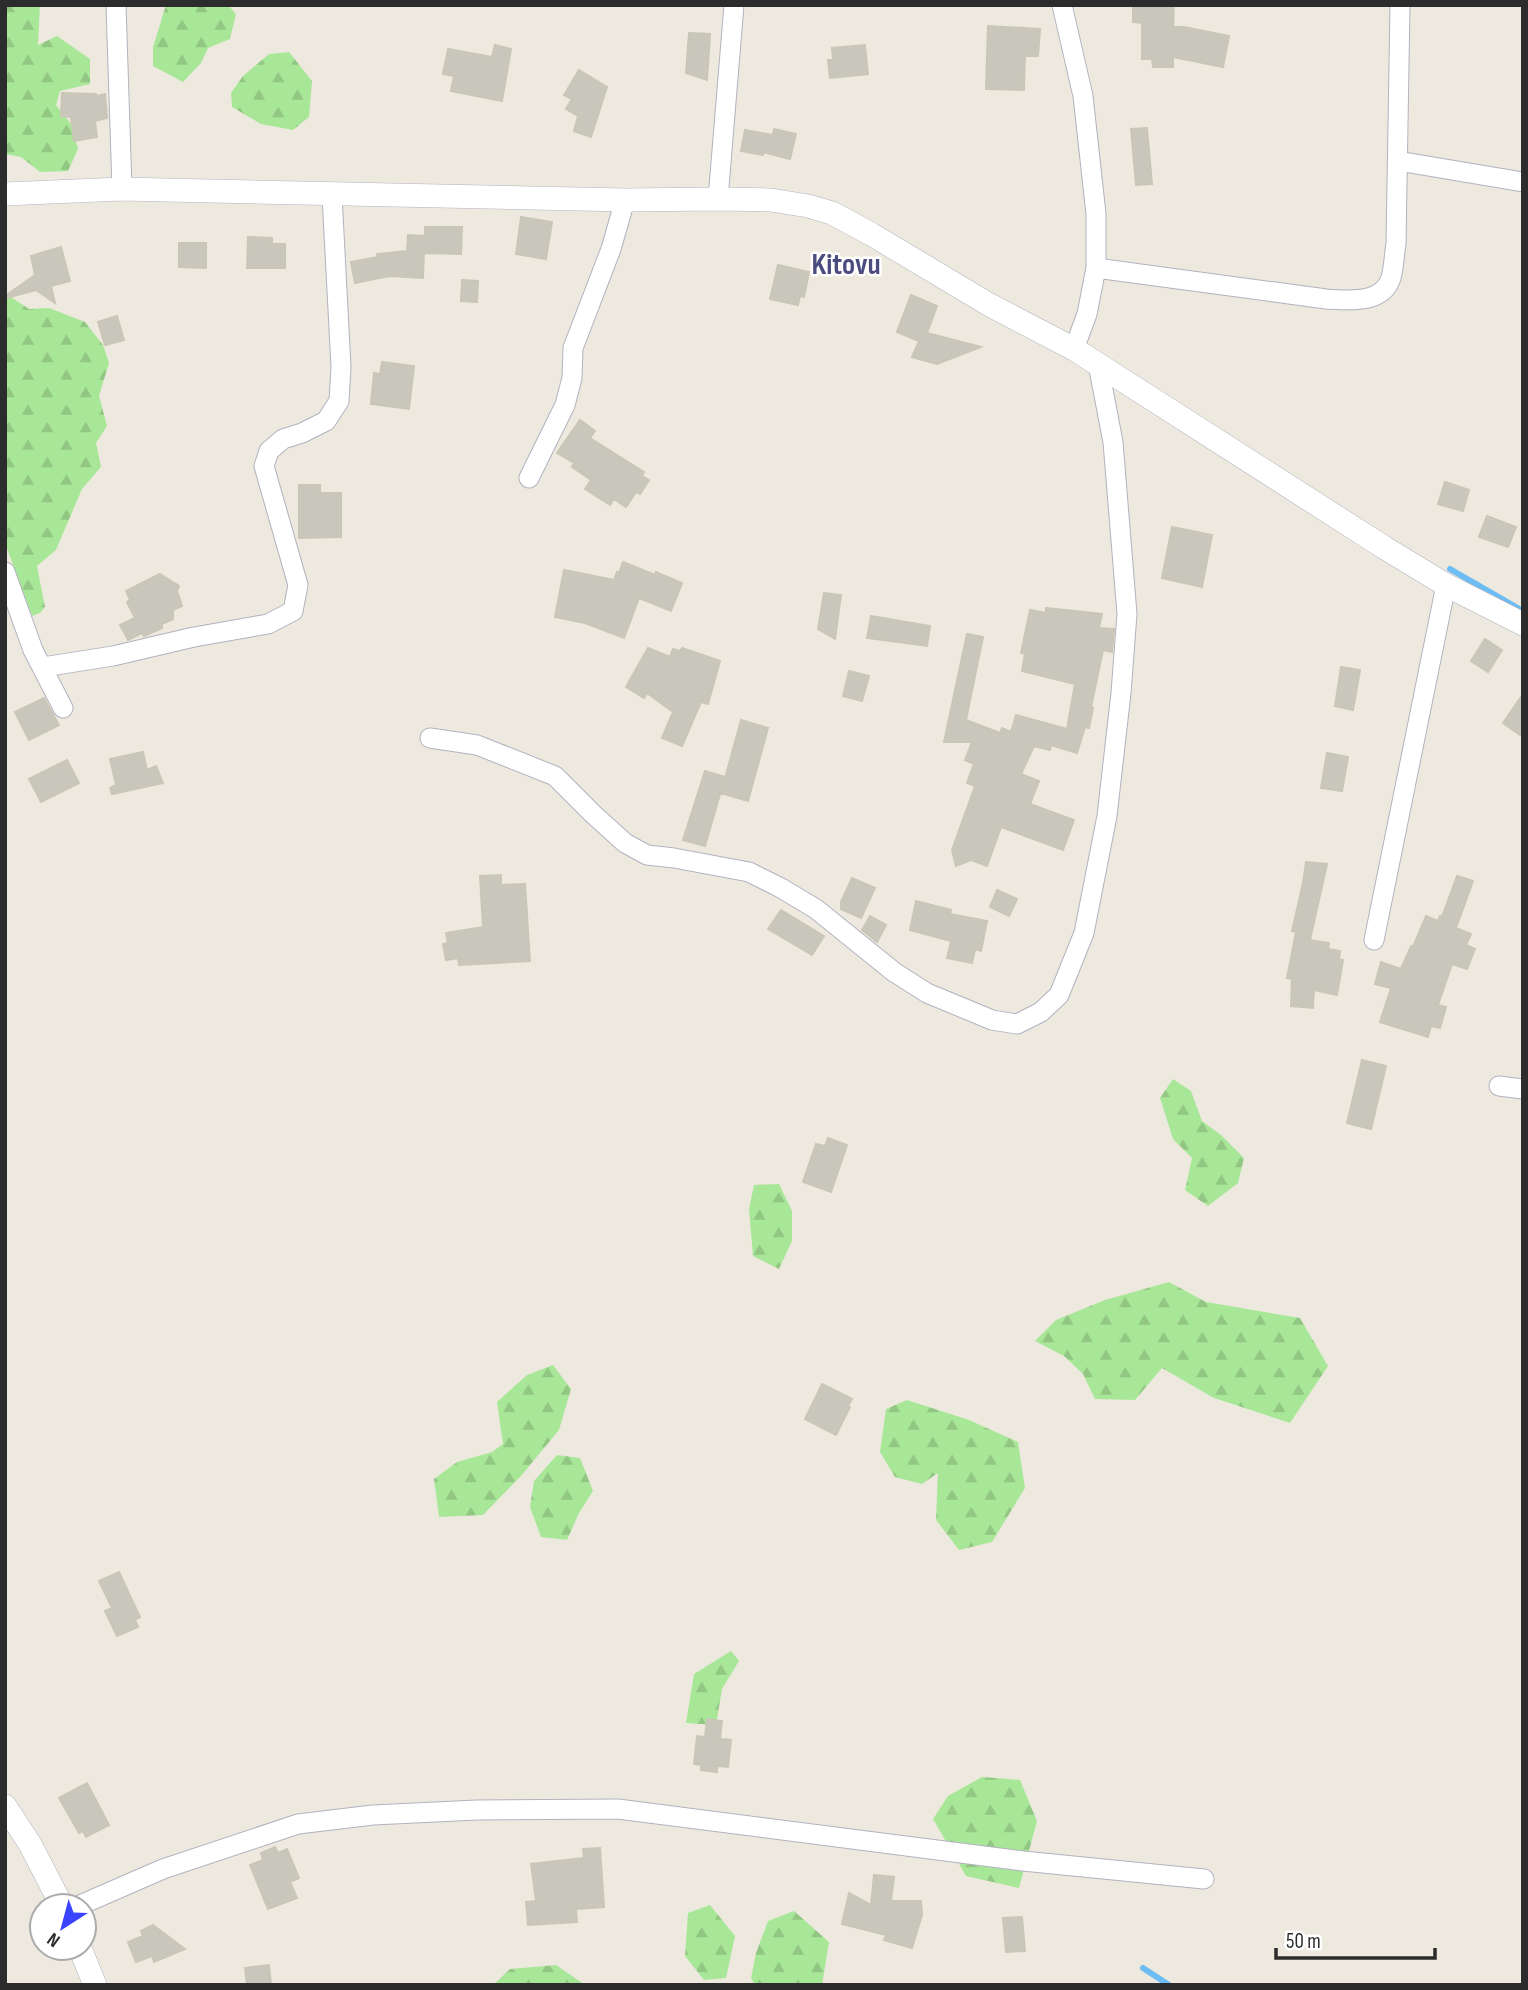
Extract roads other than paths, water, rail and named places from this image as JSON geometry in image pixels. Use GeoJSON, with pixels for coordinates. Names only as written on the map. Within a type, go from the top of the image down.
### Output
{"type":"FeatureCollection","features":[{"type":"Feature","properties":{"kind":"street"},"geometry":{"type":"LineString","coordinates":[[116,5],[122,190]]}},
{"type":"Feature","properties":{"kind":"street"},"geometry":{"type":"LineString","coordinates":[[718,199],[734,5]]}},
{"type":"Feature","properties":{"kind":"street"},"geometry":{"type":"LineString","coordinates":[[1062,5],[1083,96],[1096,214],[1097,268],[1087,314],[1074,349]]}},
{"type":"Feature","properties":{"kind":"street"},"geometry":{"type":"LineString","coordinates":[[1097,268],[1326,299],[1359,300],[1384,289],[1391,279],[1396,244],[1400,5]]}},
{"type":"Feature","properties":{"kind":"street"},"geometry":{"type":"LineString","coordinates":[[1398,161],[1523,182]]}},
{"type":"Feature","properties":{"kind":"street"},"geometry":{"type":"LineString","coordinates":[[5,194],[122,190],[625,200],[771,200],[808,206],[832,213],[872,234],[988,304],[1074,349],[1446,585],[1523,624]]}},
{"type":"Feature","properties":{"kind":"street"},"geometry":{"type":"LineString","coordinates":[[43,667],[113,656],[194,637],[268,624],[293,611],[298,584],[264,466],[269,451],[283,439],[326,421],[339,401],[341,344],[332,195]]}},
{"type":"Feature","properties":{"kind":"street"},"geometry":{"type":"LineString","coordinates":[[529,478],[565,405],[572,378],[573,348],[611,249],[625,200]]}},
{"type":"Feature","properties":{"kind":"street"},"geometry":{"type":"LineString","coordinates":[[430,738],[477,745],[555,776],[625,843],[647,855],[749,872],[781,888],[816,909],[894,972],[926,993],[992,1020],[1017,1024],[1041,1012],[1059,995],[1084,933],[1107,816],[1128,614],[1113,443],[1098,364]]}},
{"type":"Feature","properties":{"kind":"street"},"geometry":{"type":"LineString","coordinates":[[5,572],[33,649],[63,708]]}},
{"type":"Feature","properties":{"kind":"street"},"geometry":{"type":"LineString","coordinates":[[1374,940],[1446,585]]}},
{"type":"Feature","properties":{"kind":"street"},"geometry":{"type":"LineString","coordinates":[[1499,1086],[1523,1089]]}},
{"type":"Feature","properties":{"kind":"street"},"geometry":{"type":"LineString","coordinates":[[5,1806],[30,1844],[55,1892]]}},
{"type":"Feature","properties":{"kind":"street"},"geometry":{"type":"LineString","coordinates":[[98,1898],[163,1870],[298,1824],[373,1815],[477,1810],[618,1809],[1023,1861],[1204,1879]]}},
{"type":"Feature","properties":{"kind":"street"},"geometry":{"type":"LineString","coordinates":[[86,1962],[95,1985]]}},
{"type":"Feature","properties":{"kind":"waterway"},"geometry":{"type":"LineString","coordinates":[[1450,569],[1523,611]]}},
{"type":"Feature","properties":{"kind":"waterway"},"geometry":{"type":"LineString","coordinates":[[1143,1968],[1169,1985]]}},
{"type":"Feature","properties":{"kind":"district","name":"Kitovu"},"geometry":{"type":"Point","coordinates":[846,264]}}]}
